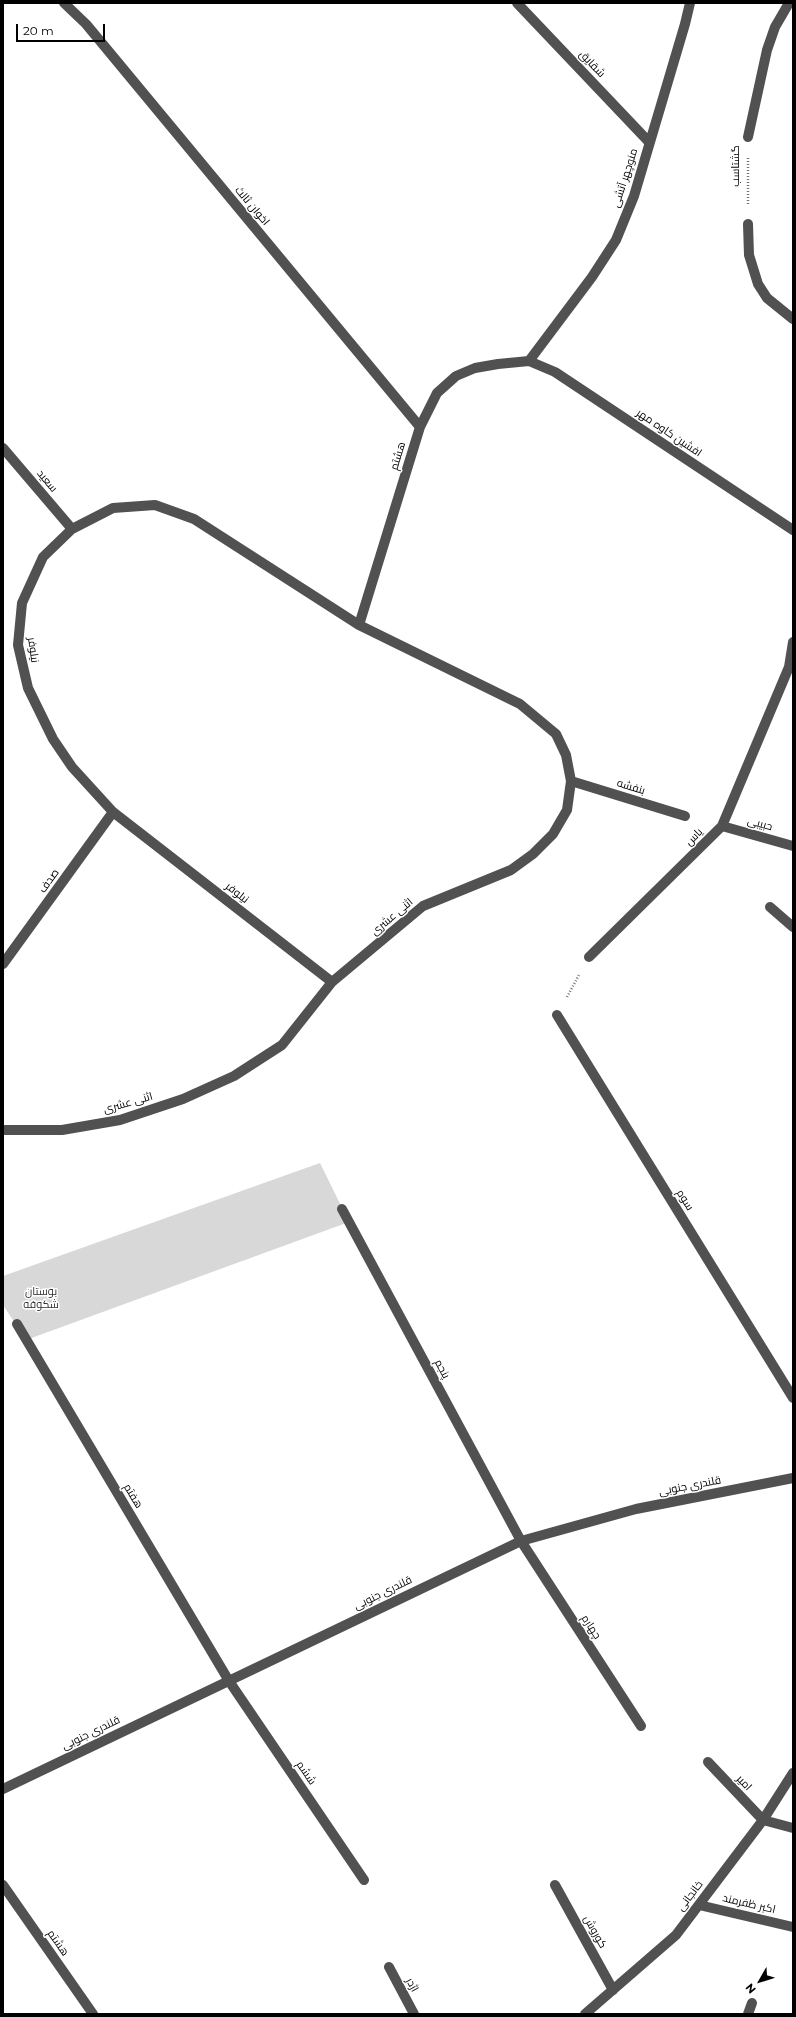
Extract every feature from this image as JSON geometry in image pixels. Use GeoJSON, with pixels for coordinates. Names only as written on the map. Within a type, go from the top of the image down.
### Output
{"type":"FeatureCollection","features":[{"type":"Feature","properties":{"kind":"street","name":"اخوان ثالث"},"geometry":{"type":"LineString","coordinates":[[64,3],[86,24],[420,427]]}},
{"type":"Feature","properties":{"kind":"street","name":"شقایق"},"geometry":{"type":"LineString","coordinates":[[517,3],[649,142]]}},
{"type":"Feature","properties":{"kind":"street","name":"منوچهر آتشی"},"geometry":{"type":"LineString","coordinates":[[529,361],[592,277],[616,240],[634,196],[690,3]]}},
{"type":"Feature","properties":{"kind":"street","name":"گشتاسب"},"geometry":{"type":"LineString","coordinates":[[748,137],[767,50],[775,28],[789,3]]}},
{"type":"Feature","properties":{"kind":"street"},"geometry":{"type":"LineString","coordinates":[[748,224],[748,255],[758,284],[767,298],[793,319]]}},
{"type":"Feature","properties":{"kind":"street","name":"هشتم"},"geometry":{"type":"LineString","coordinates":[[359,625],[420,427],[437,393],[456,376],[475,368],[529,361]]}},
{"type":"Feature","properties":{"kind":"street","name":"افشین کاوه مهر"},"geometry":{"type":"LineString","coordinates":[[529,361],[555,372],[793,530]]}},
{"type":"Feature","properties":{"kind":"street","name":"سعید"},"geometry":{"type":"LineString","coordinates":[[3,448],[72,529]]}},
{"type":"Feature","properties":{"kind":"street","name":"نیلوفر"},"geometry":{"type":"LineString","coordinates":[[332,982],[114,812],[72,767],[53,739],[28,688],[18,645],[22,603],[43,557],[72,529],[113,508],[155,505],[194,519],[359,625]]}},
{"type":"Feature","properties":{"kind":"street","name":"اثنی عشری"},"geometry":{"type":"LineString","coordinates":[[3,1130],[62,1130],[120,1120],[183,1099],[234,1076],[282,1044],[332,982],[423,906],[511,870],[533,854],[553,834],[567,810],[571,781],[566,755],[556,734],[520,704],[359,625]]}},
{"type":"Feature","properties":{"kind":"street","name":"یاس"},"geometry":{"type":"LineString","coordinates":[[589,957],[722,826],[791,668],[793,642]]}},
{"type":"Feature","properties":{"kind":"street","name":"بنفشه"},"geometry":{"type":"LineString","coordinates":[[571,781],[685,816]]}},
{"type":"Feature","properties":{"kind":"street","name":"صدف"},"geometry":{"type":"LineString","coordinates":[[3,964],[114,812]]}},
{"type":"Feature","properties":{"kind":"street","name":"حبیبی"},"geometry":{"type":"LineString","coordinates":[[722,826],[793,846]]}},
{"type":"Feature","properties":{"kind":"street"},"geometry":{"type":"LineString","coordinates":[[770,907],[793,927]]}},
{"type":"Feature","properties":{"kind":"street","name":"سوم"},"geometry":{"type":"LineString","coordinates":[[557,1015],[793,1398]]}},
{"type":"Feature","properties":{"kind":"street","name":"پنجم"},"geometry":{"type":"LineString","coordinates":[[342,1209],[521,1541]]}},
{"type":"Feature","properties":{"kind":"street","name":"هفتم"},"geometry":{"type":"LineString","coordinates":[[17,1324],[229,1680]]}},
{"type":"Feature","properties":{"kind":"street","name":"قلندری جنوبی"},"geometry":{"type":"LineString","coordinates":[[3,1788],[521,1541],[636,1509],[793,1478]]}},
{"type":"Feature","properties":{"kind":"street","name":"چهارم"},"geometry":{"type":"LineString","coordinates":[[521,1541],[641,1726]]}},
{"type":"Feature","properties":{"kind":"street","name":"ششم"},"geometry":{"type":"LineString","coordinates":[[229,1680],[364,1880]]}},
{"type":"Feature","properties":{"kind":"street","name":"امیر"},"geometry":{"type":"LineString","coordinates":[[708,1762],[763,1820]]}},
{"type":"Feature","properties":{"kind":"street","name":"خانجانی"},"geometry":{"type":"LineString","coordinates":[[591,2013],[613,1990],[676,1935],[763,1820],[793,1773]]}},
{"type":"Feature","properties":{"kind":"street"},"geometry":{"type":"LineString","coordinates":[[763,1820],[793,1828]]}},
{"type":"Feature","properties":{"kind":"street","name":"هشتم"},"geometry":{"type":"LineString","coordinates":[[3,1885],[93,2014]]}},
{"type":"Feature","properties":{"kind":"street","name":"کوروش"},"geometry":{"type":"LineString","coordinates":[[555,1885],[613,1990]]}},
{"type":"Feature","properties":{"kind":"street","name":"اکبر ظفرمند"},"geometry":{"type":"LineString","coordinates":[[699,1905],[793,1927]]}},
{"type":"Feature","properties":{"kind":"street","name":"اژدر"},"geometry":{"type":"LineString","coordinates":[[389,1967],[414,2014]]}},
{"type":"Feature","properties":{"kind":"street"},"geometry":{"type":"LineString","coordinates":[[748,2014],[752,2002]]}},
{"type":"Feature","properties":{"kind":"path","name":"گشتاسب"},"geometry":{"type":"LineString","coordinates":[[748,137],[748,224]]}},
{"type":"Feature","properties":{"kind":"path"},"geometry":{"type":"LineString","coordinates":[[557,1015],[589,957]]}},
{"type":"Feature","properties":{"kind":"green space","name":"بوستان شکوفه"},"geometry":{"type":"Polygon","coordinates":[[[320,1163],[349,1222],[26,1340],[3,1305],[3,1276],[320,1163]]]}}]}
